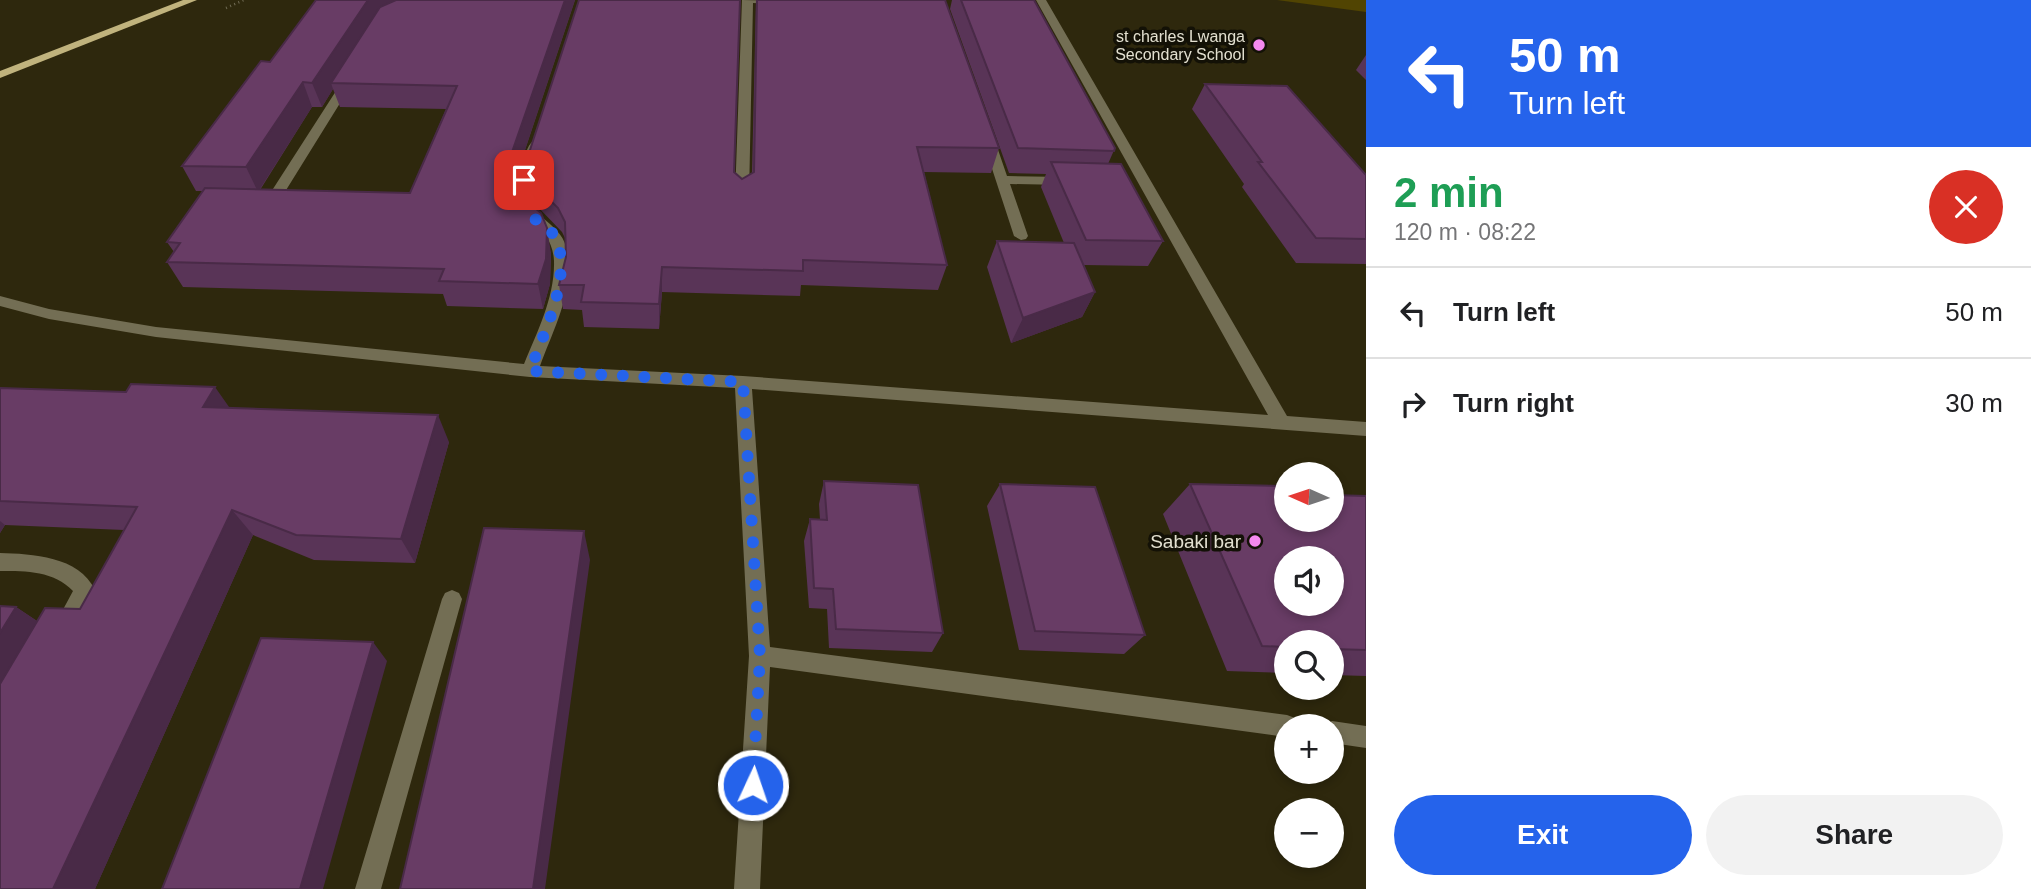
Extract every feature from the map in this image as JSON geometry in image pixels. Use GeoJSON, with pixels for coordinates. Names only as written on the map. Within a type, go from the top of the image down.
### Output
{"type":"FeatureCollection","features":[{"type":"Feature","properties":{"kind":"main road"},"geometry":{"type":"LineString","coordinates":[[0,75],[192,0]]}},
{"type":"Feature","properties":{"kind":"street"},"geometry":{"type":"LineString","coordinates":[[742,197],[748,0],[787,1]]}},
{"type":"Feature","properties":{"kind":"street"},"geometry":{"type":"LineString","coordinates":[[1038,3],[1139,183],[1281,422]]}},
{"type":"Feature","properties":{"kind":"street"},"geometry":{"type":"LineString","coordinates":[[278,192],[352,74]]}},
{"type":"Feature","properties":{"kind":"street"},"geometry":{"type":"LineString","coordinates":[[530,371],[556,296],[560,270],[559,244],[546,228],[529,214],[522,200],[524,180],[541,128]]}},
{"type":"Feature","properties":{"kind":"street"},"geometry":{"type":"LineString","coordinates":[[984,129],[1021,236]]}},
{"type":"Feature","properties":{"kind":"street"},"geometry":{"type":"LineString","coordinates":[[1002,180],[1080,182]]}},
{"type":"Feature","properties":{"kind":"street"},"geometry":{"type":"LineString","coordinates":[[0,301],[49,314],[156,332],[530,371],[743,382],[1366,429]]}},
{"type":"Feature","properties":{"kind":"street"},"geometry":{"type":"LineString","coordinates":[[743,382],[760,656],[747,889]]}},
{"type":"Feature","properties":{"kind":"street"},"geometry":{"type":"LineString","coordinates":[[0,562],[54,567],[72,574],[85,590],[52,648]]}},
{"type":"Feature","properties":{"kind":"street"},"geometry":{"type":"LineString","coordinates":[[368,889],[452,599]]}},
{"type":"Feature","properties":{"kind":"street"},"geometry":{"type":"LineString","coordinates":[[760,656],[1274,724]]}},
{"type":"Feature","properties":{"kind":"street"},"geometry":{"type":"LineString","coordinates":[[1344,734],[1366,737]]}},
{"type":"Feature","properties":{"kind":"shaded area"},"geometry":{"type":"Polygon","coordinates":[[[1277,0],[1366,0],[1366,12],[1277,0]]]}},
{"type":"Feature","properties":{"kind":"building"},"geometry":{"type":"Polygon","coordinates":[[[316,0],[368,0],[312,83],[303,82],[246,167],[182,166],[261,61],[270,62],[316,0]]]}},
{"type":"Feature","properties":{"kind":"building"},"geometry":{"type":"Polygon","coordinates":[[[396,0],[565,0],[511,155],[514,186],[522,197],[541,213],[547,228],[546,259],[538,284],[439,281],[444,269],[167,262],[180,243],[167,242],[205,188],[410,193],[457,86],[331,83],[380,7],[396,0]]]}},
{"type":"Feature","properties":{"kind":"building"},"geometry":{"type":"Polygon","coordinates":[[[579,0],[740,0],[734,172],[742,179],[754,172],[757,0],[945,0],[999,148],[917,147],[947,265],[803,260],[803,271],[662,267],[659,304],[581,302],[584,285],[559,285],[566,257],[565,222],[558,208],[532,182],[528,156],[579,0]]]}},
{"type":"Feature","properties":{"kind":"building"},"geometry":{"type":"Polygon","coordinates":[[[961,0],[1034,0],[1115,148],[1114,151],[1018,148],[961,0]]]}},
{"type":"Feature","properties":{"kind":"building"},"geometry":{"type":"Polygon","coordinates":[[[1205,84],[1287,86],[1366,175],[1366,239],[1316,238],[1258,162],[1262,162],[1205,84]]]}},
{"type":"Feature","properties":{"kind":"building"},"geometry":{"type":"Polygon","coordinates":[[[1051,162],[1121,164],[1163,241],[1086,240],[1051,162]]]}},
{"type":"Feature","properties":{"kind":"building"},"geometry":{"type":"Polygon","coordinates":[[[997,241],[1074,243],[1095,292],[1023,318],[997,241]]]}},
{"type":"Feature","properties":{"kind":"building"},"geometry":{"type":"Polygon","coordinates":[[[131,384],[215,387],[203,407],[438,415],[401,539],[296,535],[232,510],[53,889],[0,889],[0,684],[45,608],[80,609],[137,507],[0,501],[0,388],[126,392],[131,384]]]}},
{"type":"Feature","properties":{"kind":"building"},"geometry":{"type":"Polygon","coordinates":[[[824,481],[918,485],[943,633],[836,629],[833,589],[814,588],[810,519],[827,520],[824,481]]]}},
{"type":"Feature","properties":{"kind":"building"},"geometry":{"type":"Polygon","coordinates":[[[1000,484],[1095,487],[1145,635],[1035,631],[1000,484]]]}},
{"type":"Feature","properties":{"kind":"building"},"geometry":{"type":"Polygon","coordinates":[[[1190,484],[1274,486],[1274,532],[1344,532],[1344,495],[1366,496],[1366,650],[1344,649],[1344,630],[1274,630],[1274,646],[1262,646],[1190,484]]]}},
{"type":"Feature","properties":{"kind":"building"},"geometry":{"type":"Polygon","coordinates":[[[484,528],[584,531],[533,889],[400,889],[484,528]]]}},
{"type":"Feature","properties":{"kind":"building"},"geometry":{"type":"Polygon","coordinates":[[[0,606],[16,607],[0,633],[0,606]]]}},
{"type":"Feature","properties":{"kind":"building"},"geometry":{"type":"Polygon","coordinates":[[[261,638],[373,642],[300,889],[162,889],[261,638]]]}},
{"type":"Feature","properties":{"kind":"place","name":"st charles Lwanga Secondary School"},"geometry":{"type":"Point","coordinates":[1259,45]}},
{"type":"Feature","properties":{"kind":"place","name":"Sabaki bar"},"geometry":{"type":"Point","coordinates":[1255,541]}},
{"type":"Feature","properties":{"kind":"route"},"geometry":{"type":"LineString","coordinates":[[524,180],[522,200],[529,214],[546,228],[559,244],[560,270],[556,296],[530,371],[743,382],[760,656],[753,785]]}}]}
